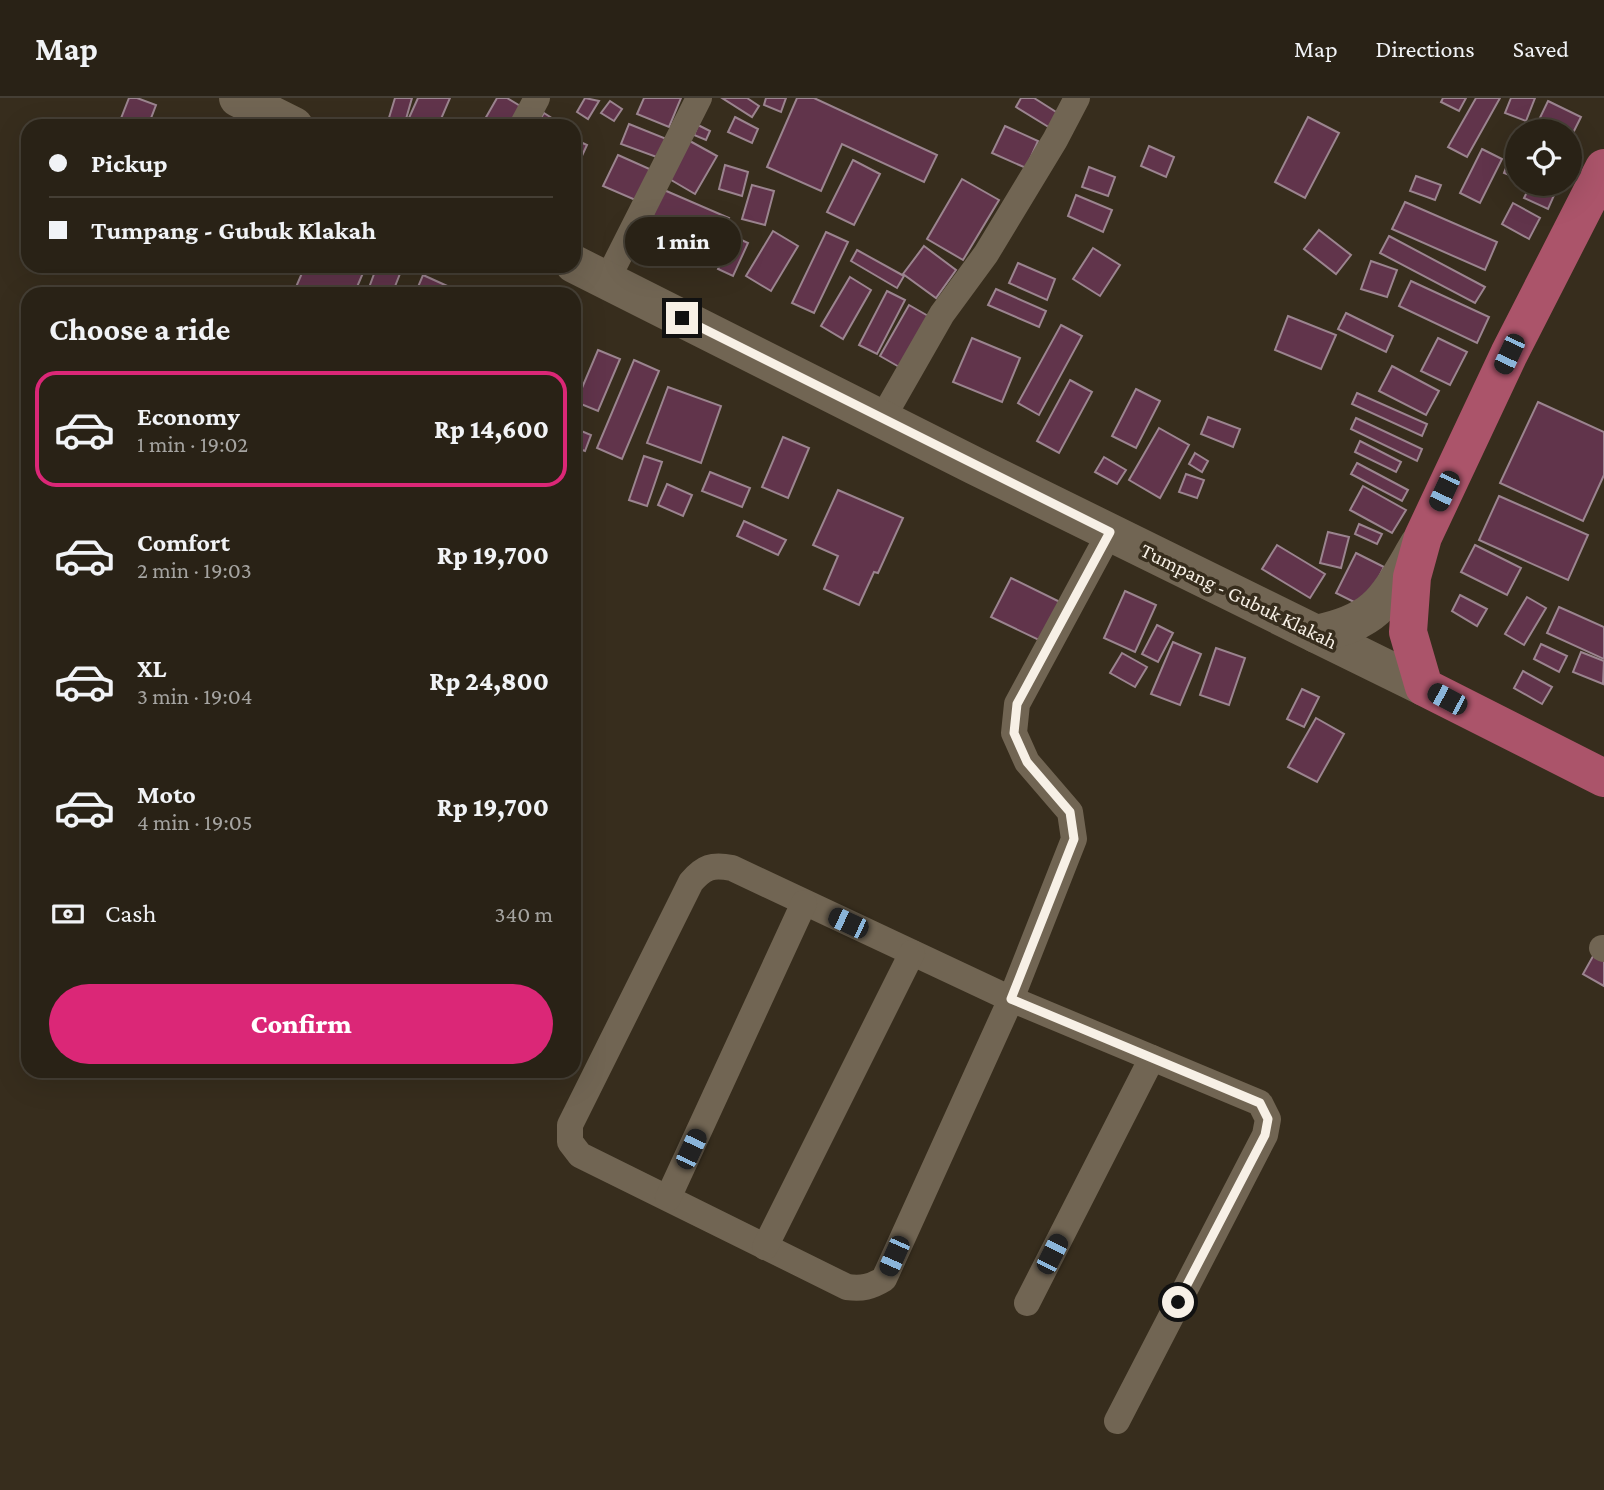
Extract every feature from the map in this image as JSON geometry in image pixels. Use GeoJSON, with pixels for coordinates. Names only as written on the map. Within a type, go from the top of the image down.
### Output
{"type":"FeatureCollection","features":[{"type":"Feature","properties":{"kind":"main road"},"geometry":{"type":"LineString","coordinates":[[238,98],[279,119]]}},
{"type":"Feature","properties":{"kind":"main road"},"geometry":{"type":"LineString","coordinates":[[1316,634],[1346,628],[1365,619],[1380,605],[1400,576],[1423,537],[1509,354],[1604,168]]}},
{"type":"Feature","properties":{"kind":"main road","name":"Tumpang - Gubuk Klakah"},"geometry":{"type":"LineString","coordinates":[[590,272],[1604,778]]}},
{"type":"Feature","properties":{"kind":"main road"},"geometry":{"type":"LineString","coordinates":[[1423,537],[1412,577],[1408,632],[1424,687]]}},
{"type":"Feature","properties":{"kind":"street"},"geometry":{"type":"LineString","coordinates":[[526,119],[537,98]]}},
{"type":"Feature","properties":{"kind":"street"},"geometry":{"type":"LineString","coordinates":[[590,272],[699,98]]}},
{"type":"Feature","properties":{"kind":"street"},"geometry":{"type":"LineString","coordinates":[[882,419],[942,314],[986,254],[1055,141],[1077,98]]}},
{"type":"Feature","properties":{"kind":"street"},"geometry":{"type":"LineString","coordinates":[[1110,532],[1017,704],[1014,733],[1027,762],[1070,812],[1074,839],[1011,999],[884,1279],[859,1289],[847,1287],[580,1155],[570,1142],[570,1125],[691,882],[702,869],[717,865],[732,868],[1011,999],[1260,1103],[1268,1119],[1265,1135],[1117,1421]]}},
{"type":"Feature","properties":{"kind":"street"},"geometry":{"type":"LineString","coordinates":[[668,1198],[804,903]]}},
{"type":"Feature","properties":{"kind":"street"},"geometry":{"type":"LineString","coordinates":[[765,1247],[912,953]]}},
{"type":"Feature","properties":{"kind":"street"},"geometry":{"type":"LineString","coordinates":[[1027,1303],[1152,1058]]}},
{"type":"Feature","properties":{"kind":"building"},"geometry":{"type":"Polygon","coordinates":[[[129,98],[156,105],[151,119],[121,119],[129,98]]]}},
{"type":"Feature","properties":{"kind":"building"},"geometry":{"type":"Polygon","coordinates":[[[395,98],[412,98],[406,119],[389,119],[395,98]]]}},
{"type":"Feature","properties":{"kind":"building"},"geometry":{"type":"Polygon","coordinates":[[[418,98],[450,98],[441,119],[408,119],[418,98]]]}},
{"type":"Feature","properties":{"kind":"building"},"geometry":{"type":"Polygon","coordinates":[[[497,98],[507,98],[527,110],[522,119],[485,119],[497,98]]]}},
{"type":"Feature","properties":{"kind":"building"},"geometry":{"type":"Polygon","coordinates":[[[585,98],[599,101],[588,119],[577,112],[585,98]]]}},
{"type":"Feature","properties":{"kind":"building"},"geometry":{"type":"Polygon","coordinates":[[[644,98],[681,98],[669,127],[637,114],[644,98]]]}},
{"type":"Feature","properties":{"kind":"building"},"geometry":{"type":"Polygon","coordinates":[[[722,98],[747,98],[759,106],[752,117],[722,98]]]}},
{"type":"Feature","properties":{"kind":"building"},"geometry":{"type":"Polygon","coordinates":[[[766,98],[786,98],[781,112],[764,105],[766,98]]]}},
{"type":"Feature","properties":{"kind":"building"},"geometry":{"type":"Polygon","coordinates":[[[797,98],[814,98],[937,155],[924,182],[842,144],[821,191],[767,167],[797,98]]]}},
{"type":"Feature","properties":{"kind":"building"},"geometry":{"type":"Polygon","coordinates":[[[1021,98],[1034,98],[1064,117],[1055,131],[1016,107],[1021,98]]]}},
{"type":"Feature","properties":{"kind":"building"},"geometry":{"type":"Polygon","coordinates":[[[1443,98],[1466,98],[1459,111],[1441,102],[1443,98]]]}},
{"type":"Feature","properties":{"kind":"building"},"geometry":{"type":"Polygon","coordinates":[[[1476,98],[1500,98],[1467,157],[1448,147],[1476,98]]]}},
{"type":"Feature","properties":{"kind":"building"},"geometry":{"type":"Polygon","coordinates":[[[1511,98],[1535,98],[1527,119],[1505,113],[1511,98]]]}},
{"type":"Feature","properties":{"kind":"building"},"geometry":{"type":"Polygon","coordinates":[[[610,101],[622,109],[614,121],[601,113],[610,101]]]}},
{"type":"Feature","properties":{"kind":"building"},"geometry":{"type":"Polygon","coordinates":[[[1548,101],[1581,117],[1580,119],[1539,119],[1548,101]]]}},
{"type":"Feature","properties":{"kind":"building"},"geometry":{"type":"Polygon","coordinates":[[[544,113],[553,119],[540,119],[544,113]]]}},
{"type":"Feature","properties":{"kind":"building"},"geometry":{"type":"Polygon","coordinates":[[[735,117],[758,129],[752,143],[728,132],[735,117]]]}},
{"type":"Feature","properties":{"kind":"building"},"geometry":{"type":"Polygon","coordinates":[[[1308,117],[1339,133],[1305,198],[1275,182],[1308,117]]]}},
{"type":"Feature","properties":{"kind":"building"},"geometry":{"type":"Polygon","coordinates":[[[629,124],[669,140],[662,159],[621,144],[629,124]]]}},
{"type":"Feature","properties":{"kind":"building"},"geometry":{"type":"Polygon","coordinates":[[[698,125],[710,131],[706,140],[694,135],[698,125]]]}},
{"type":"Feature","properties":{"kind":"building"},"geometry":{"type":"Polygon","coordinates":[[[1005,126],[1038,141],[1026,168],[992,153],[1005,126]]]}},
{"type":"Feature","properties":{"kind":"building"},"geometry":{"type":"Polygon","coordinates":[[[688,140],[717,156],[695,194],[666,177],[688,140]]]}},
{"type":"Feature","properties":{"kind":"building"},"geometry":{"type":"Polygon","coordinates":[[[581,142],[587,145],[581,158],[581,142]]]}},
{"type":"Feature","properties":{"kind":"building"},"geometry":{"type":"Polygon","coordinates":[[[1149,146],[1174,157],[1166,177],[1141,166],[1149,146]]]}},
{"type":"Feature","properties":{"kind":"building"},"geometry":{"type":"Polygon","coordinates":[[[1482,149],[1502,159],[1480,203],[1460,193],[1482,149]]]}},
{"type":"Feature","properties":{"kind":"building"},"geometry":{"type":"Polygon","coordinates":[[[618,155],[654,171],[640,202],[603,186],[618,155]]]}},
{"type":"Feature","properties":{"kind":"building"},"geometry":{"type":"Polygon","coordinates":[[[853,160],[880,174],[854,225],[827,212],[853,160]]]}},
{"type":"Feature","properties":{"kind":"building"},"geometry":{"type":"Polygon","coordinates":[[[725,165],[748,172],[742,196],[719,189],[725,165]]]}},
{"type":"Feature","properties":{"kind":"building"},"geometry":{"type":"Polygon","coordinates":[[[1089,167],[1115,177],[1108,196],[1082,187],[1089,167]]]}},
{"type":"Feature","properties":{"kind":"building"},"geometry":{"type":"Polygon","coordinates":[[[1416,176],[1441,185],[1435,200],[1410,191],[1416,176]]]}},
{"type":"Feature","properties":{"kind":"building"},"geometry":{"type":"Polygon","coordinates":[[[962,179],[999,200],[963,260],[927,239],[962,179]]]}},
{"type":"Feature","properties":{"kind":"building"},"geometry":{"type":"Polygon","coordinates":[[[752,185],[774,191],[765,225],[742,219],[752,185]]]}},
{"type":"Feature","properties":{"kind":"building"},"geometry":{"type":"Polygon","coordinates":[[[664,190],[729,218],[716,248],[651,219],[664,190]]]}},
{"type":"Feature","properties":{"kind":"building"},"geometry":{"type":"Polygon","coordinates":[[[1076,195],[1112,210],[1103,232],[1068,216],[1076,195]]]}},
{"type":"Feature","properties":{"kind":"building"},"geometry":{"type":"Polygon","coordinates":[[[1525,196],[1554,196],[1548,209],[1524,198],[1525,196]]]}},
{"type":"Feature","properties":{"kind":"building"},"geometry":{"type":"Polygon","coordinates":[[[1405,202],[1497,242],[1485,270],[1392,229],[1405,202]]]}},
{"type":"Feature","properties":{"kind":"building"},"geometry":{"type":"Polygon","coordinates":[[[1513,203],[1540,218],[1529,239],[1502,224],[1513,203]]]}},
{"type":"Feature","properties":{"kind":"building"},"geometry":{"type":"Polygon","coordinates":[[[1319,230],[1351,255],[1336,274],[1304,249],[1319,230]]]}},
{"type":"Feature","properties":{"kind":"building"},"geometry":{"type":"Polygon","coordinates":[[[773,231],[798,246],[771,291],[746,276],[773,231]]]}},
{"type":"Feature","properties":{"kind":"building"},"geometry":{"type":"Polygon","coordinates":[[[826,232],[848,242],[814,313],[792,303],[826,232]]]}},
{"type":"Feature","properties":{"kind":"building"},"geometry":{"type":"Polygon","coordinates":[[[733,236],[748,243],[733,276],[718,269],[733,236]]]}},
{"type":"Feature","properties":{"kind":"building"},"geometry":{"type":"Polygon","coordinates":[[[1389,236],[1485,287],[1475,303],[1380,253],[1389,236]]]}},
{"type":"Feature","properties":{"kind":"building"},"geometry":{"type":"Polygon","coordinates":[[[924,246],[956,270],[936,298],[903,274],[924,246]]]}},
{"type":"Feature","properties":{"kind":"building"},"geometry":{"type":"Polygon","coordinates":[[[1093,248],[1120,265],[1100,296],[1073,279],[1093,248]]]}},
{"type":"Feature","properties":{"kind":"building"},"geometry":{"type":"Polygon","coordinates":[[[857,250],[904,276],[897,288],[851,261],[857,250]]]}},
{"type":"Feature","properties":{"kind":"building"},"geometry":{"type":"Polygon","coordinates":[[[1371,261],[1397,270],[1387,297],[1361,289],[1371,261]]]}},
{"type":"Feature","properties":{"kind":"building"},"geometry":{"type":"Polygon","coordinates":[[[1018,263],[1055,279],[1047,300],[1009,283],[1018,263]]]}},
{"type":"Feature","properties":{"kind":"building"},"geometry":{"type":"Polygon","coordinates":[[[302,273],[363,273],[357,287],[296,287],[302,273]]]}},
{"type":"Feature","properties":{"kind":"building"},"geometry":{"type":"Polygon","coordinates":[[[374,273],[400,273],[395,287],[369,287],[374,273]]]}},
{"type":"Feature","properties":{"kind":"building"},"geometry":{"type":"Polygon","coordinates":[[[423,275],[450,287],[418,287],[423,275]]]}},
{"type":"Feature","properties":{"kind":"building"},"geometry":{"type":"Polygon","coordinates":[[[850,277],[871,290],[843,339],[821,326],[850,277]]]}},
{"type":"Feature","properties":{"kind":"building"},"geometry":{"type":"Polygon","coordinates":[[[1411,281],[1489,317],[1477,343],[1399,306],[1411,281]]]}},
{"type":"Feature","properties":{"kind":"building"},"geometry":{"type":"Polygon","coordinates":[[[996,289],[1046,311],[1039,327],[988,305],[996,289]]]}},
{"type":"Feature","properties":{"kind":"building"},"geometry":{"type":"Polygon","coordinates":[[[887,291],[905,300],[877,354],[859,345],[887,291]]]}},
{"type":"Feature","properties":{"kind":"building"},"geometry":{"type":"Polygon","coordinates":[[[909,305],[930,317],[901,368],[880,356],[909,305]]]}},
{"type":"Feature","properties":{"kind":"building"},"geometry":{"type":"Polygon","coordinates":[[[1346,313],[1393,336],[1386,352],[1338,329],[1346,313]]]}},
{"type":"Feature","properties":{"kind":"building"},"geometry":{"type":"Polygon","coordinates":[[[1288,316],[1336,335],[1321,369],[1275,350],[1288,316]]]}},
{"type":"Feature","properties":{"kind":"building"},"geometry":{"type":"Polygon","coordinates":[[[1061,325],[1082,336],[1039,415],[1018,403],[1061,325]]]}},
{"type":"Feature","properties":{"kind":"building"},"geometry":{"type":"Polygon","coordinates":[[[972,338],[1020,358],[1002,402],[953,382],[972,338]]]}},
{"type":"Feature","properties":{"kind":"building"},"geometry":{"type":"Polygon","coordinates":[[[1438,338],[1467,352],[1450,385],[1421,371],[1438,338]]]}},
{"type":"Feature","properties":{"kind":"building"},"geometry":{"type":"Polygon","coordinates":[[[598,350],[620,359],[598,411],[581,404],[581,390],[598,350]]]}},
{"type":"Feature","properties":{"kind":"building"},"geometry":{"type":"Polygon","coordinates":[[[634,360],[659,371],[622,459],[597,448],[634,360]]]}},
{"type":"Feature","properties":{"kind":"building"},"geometry":{"type":"Polygon","coordinates":[[[1392,366],[1439,391],[1426,415],[1379,391],[1392,366]]]}},
{"type":"Feature","properties":{"kind":"building"},"geometry":{"type":"Polygon","coordinates":[[[1070,380],[1092,392],[1059,453],[1037,441],[1070,380]]]}},
{"type":"Feature","properties":{"kind":"building"},"geometry":{"type":"Polygon","coordinates":[[[668,387],[721,406],[701,463],[647,443],[668,387]]]}},
{"type":"Feature","properties":{"kind":"building"},"geometry":{"type":"Polygon","coordinates":[[[1136,389],[1160,401],[1136,448],[1112,436],[1136,389]]]}},
{"type":"Feature","properties":{"kind":"building"},"geometry":{"type":"Polygon","coordinates":[[[1357,393],[1427,424],[1422,436],[1352,404],[1357,393]]]}},
{"type":"Feature","properties":{"kind":"building"},"geometry":{"type":"Polygon","coordinates":[[[1538,402],[1604,432],[1604,475],[1583,521],[1500,483],[1538,402]]]}},
{"type":"Feature","properties":{"kind":"building"},"geometry":{"type":"Polygon","coordinates":[[[1208,417],[1240,429],[1233,447],[1201,434],[1208,417]]]}},
{"type":"Feature","properties":{"kind":"building"},"geometry":{"type":"Polygon","coordinates":[[[1356,418],[1422,449],[1417,461],[1351,429],[1356,418]]]}},
{"type":"Feature","properties":{"kind":"building"},"geometry":{"type":"Polygon","coordinates":[[[1159,428],[1189,445],[1160,498],[1129,480],[1159,428]]]}},
{"type":"Feature","properties":{"kind":"building"},"geometry":{"type":"Polygon","coordinates":[[[581,431],[591,435],[585,451],[581,450],[581,431]]]}},
{"type":"Feature","properties":{"kind":"building"},"geometry":{"type":"Polygon","coordinates":[[[783,437],[809,448],[788,498],[762,487],[783,437]]]}},
{"type":"Feature","properties":{"kind":"building"},"geometry":{"type":"Polygon","coordinates":[[[1360,441],[1401,462],[1396,472],[1355,452],[1360,441]]]}},
{"type":"Feature","properties":{"kind":"building"},"geometry":{"type":"Polygon","coordinates":[[[1195,453],[1208,461],[1202,472],[1189,464],[1195,453]]]}},
{"type":"Feature","properties":{"kind":"building"},"geometry":{"type":"Polygon","coordinates":[[[644,456],[662,462],[647,506],[629,500],[644,456]]]}},
{"type":"Feature","properties":{"kind":"building"},"geometry":{"type":"Polygon","coordinates":[[[1104,457],[1126,470],[1117,484],[1095,472],[1104,457]]]}},
{"type":"Feature","properties":{"kind":"building"},"geometry":{"type":"Polygon","coordinates":[[[1357,463],[1408,490],[1402,501],[1351,474],[1357,463]]]}},
{"type":"Feature","properties":{"kind":"building"},"geometry":{"type":"Polygon","coordinates":[[[710,472],[750,488],[742,507],[702,491],[710,472]]]}},
{"type":"Feature","properties":{"kind":"building"},"geometry":{"type":"Polygon","coordinates":[[[1186,474],[1204,480],[1197,498],[1179,492],[1186,474]]]}},
{"type":"Feature","properties":{"kind":"building"},"geometry":{"type":"Polygon","coordinates":[[[667,484],[692,495],[683,516],[658,505],[667,484]]]}},
{"type":"Feature","properties":{"kind":"building"},"geometry":{"type":"Polygon","coordinates":[[[1363,486],[1406,510],[1392,533],[1350,510],[1363,486]]]}},
{"type":"Feature","properties":{"kind":"building"},"geometry":{"type":"Polygon","coordinates":[[[838,490],[903,518],[878,573],[874,572],[859,605],[824,589],[838,556],[813,545],[838,490]]]}},
{"type":"Feature","properties":{"kind":"building"},"geometry":{"type":"Polygon","coordinates":[[[1499,496],[1588,535],[1568,580],[1479,540],[1499,496]]]}},
{"type":"Feature","properties":{"kind":"building"},"geometry":{"type":"Polygon","coordinates":[[[744,521],[786,540],[778,555],[737,536],[744,521]]]}},
{"type":"Feature","properties":{"kind":"building"},"geometry":{"type":"Polygon","coordinates":[[[1359,524],[1382,534],[1377,544],[1355,534],[1359,524]]]}},
{"type":"Feature","properties":{"kind":"building"},"geometry":{"type":"Polygon","coordinates":[[[1328,532],[1349,537],[1341,568],[1320,563],[1328,532]]]}},
{"type":"Feature","properties":{"kind":"building"},"geometry":{"type":"Polygon","coordinates":[[[1277,545],[1325,574],[1310,598],[1262,569],[1277,545]]]}},
{"type":"Feature","properties":{"kind":"building"},"geometry":{"type":"Polygon","coordinates":[[[1475,545],[1521,568],[1507,595],[1461,572],[1475,545]]]}},
{"type":"Feature","properties":{"kind":"building"},"geometry":{"type":"Polygon","coordinates":[[[1356,553],[1384,567],[1364,607],[1336,593],[1356,553]]]}},
{"type":"Feature","properties":{"kind":"building"},"geometry":{"type":"Polygon","coordinates":[[[1011,578],[1060,602],[1041,641],[991,617],[1011,578]]]}},
{"type":"Feature","properties":{"kind":"building"},"geometry":{"type":"Polygon","coordinates":[[[1125,591],[1156,605],[1135,652],[1104,638],[1125,591]]]}},
{"type":"Feature","properties":{"kind":"building"},"geometry":{"type":"Polygon","coordinates":[[[1460,595],[1487,609],[1477,626],[1452,611],[1460,595]]]}},
{"type":"Feature","properties":{"kind":"building"},"geometry":{"type":"Polygon","coordinates":[[[1527,597],[1546,608],[1524,645],[1505,634],[1527,597]]]}},
{"type":"Feature","properties":{"kind":"building"},"geometry":{"type":"Polygon","coordinates":[[[1559,607],[1604,627],[1604,659],[1547,633],[1559,607]]]}},
{"type":"Feature","properties":{"kind":"building"},"geometry":{"type":"Polygon","coordinates":[[[1157,625],[1173,633],[1158,662],[1142,654],[1157,625]]]}},
{"type":"Feature","properties":{"kind":"building"},"geometry":{"type":"Polygon","coordinates":[[[1173,642],[1201,654],[1180,705],[1151,694],[1173,642]]]}},
{"type":"Feature","properties":{"kind":"building"},"geometry":{"type":"Polygon","coordinates":[[[1541,644],[1567,656],[1559,672],[1534,659],[1541,644]]]}},
{"type":"Feature","properties":{"kind":"building"},"geometry":{"type":"Polygon","coordinates":[[[1216,648],[1245,658],[1229,705],[1200,695],[1216,648]]]}},
{"type":"Feature","properties":{"kind":"building"},"geometry":{"type":"Polygon","coordinates":[[[1581,652],[1604,661],[1603,684],[1573,672],[1581,652]]]}},
{"type":"Feature","properties":{"kind":"building"},"geometry":{"type":"Polygon","coordinates":[[[1122,653],[1147,667],[1135,687],[1110,673],[1122,653]]]}},
{"type":"Feature","properties":{"kind":"building"},"geometry":{"type":"Polygon","coordinates":[[[1523,671],[1552,687],[1542,704],[1514,688],[1523,671]]]}},
{"type":"Feature","properties":{"kind":"building"},"geometry":{"type":"Polygon","coordinates":[[[1302,689],[1319,697],[1304,727],[1287,719],[1302,689]]]}},
{"type":"Feature","properties":{"kind":"building"},"geometry":{"type":"Polygon","coordinates":[[[1316,718],[1344,734],[1317,782],[1288,767],[1316,718]]]}},
{"type":"Feature","properties":{"kind":"building"},"geometry":{"type":"Polygon","coordinates":[[[1597,949],[1604,953],[1604,986],[1583,974],[1597,949]]]}},
{"type":"Feature","properties":{"kind":"route"},"geometry":{"type":"LineString","coordinates":[[682,318],[1110,532],[1017,704],[1014,733],[1027,762],[1070,812],[1074,839],[1011,999],[1260,1103],[1268,1119],[1265,1135],[1178,1302]]}}]}
